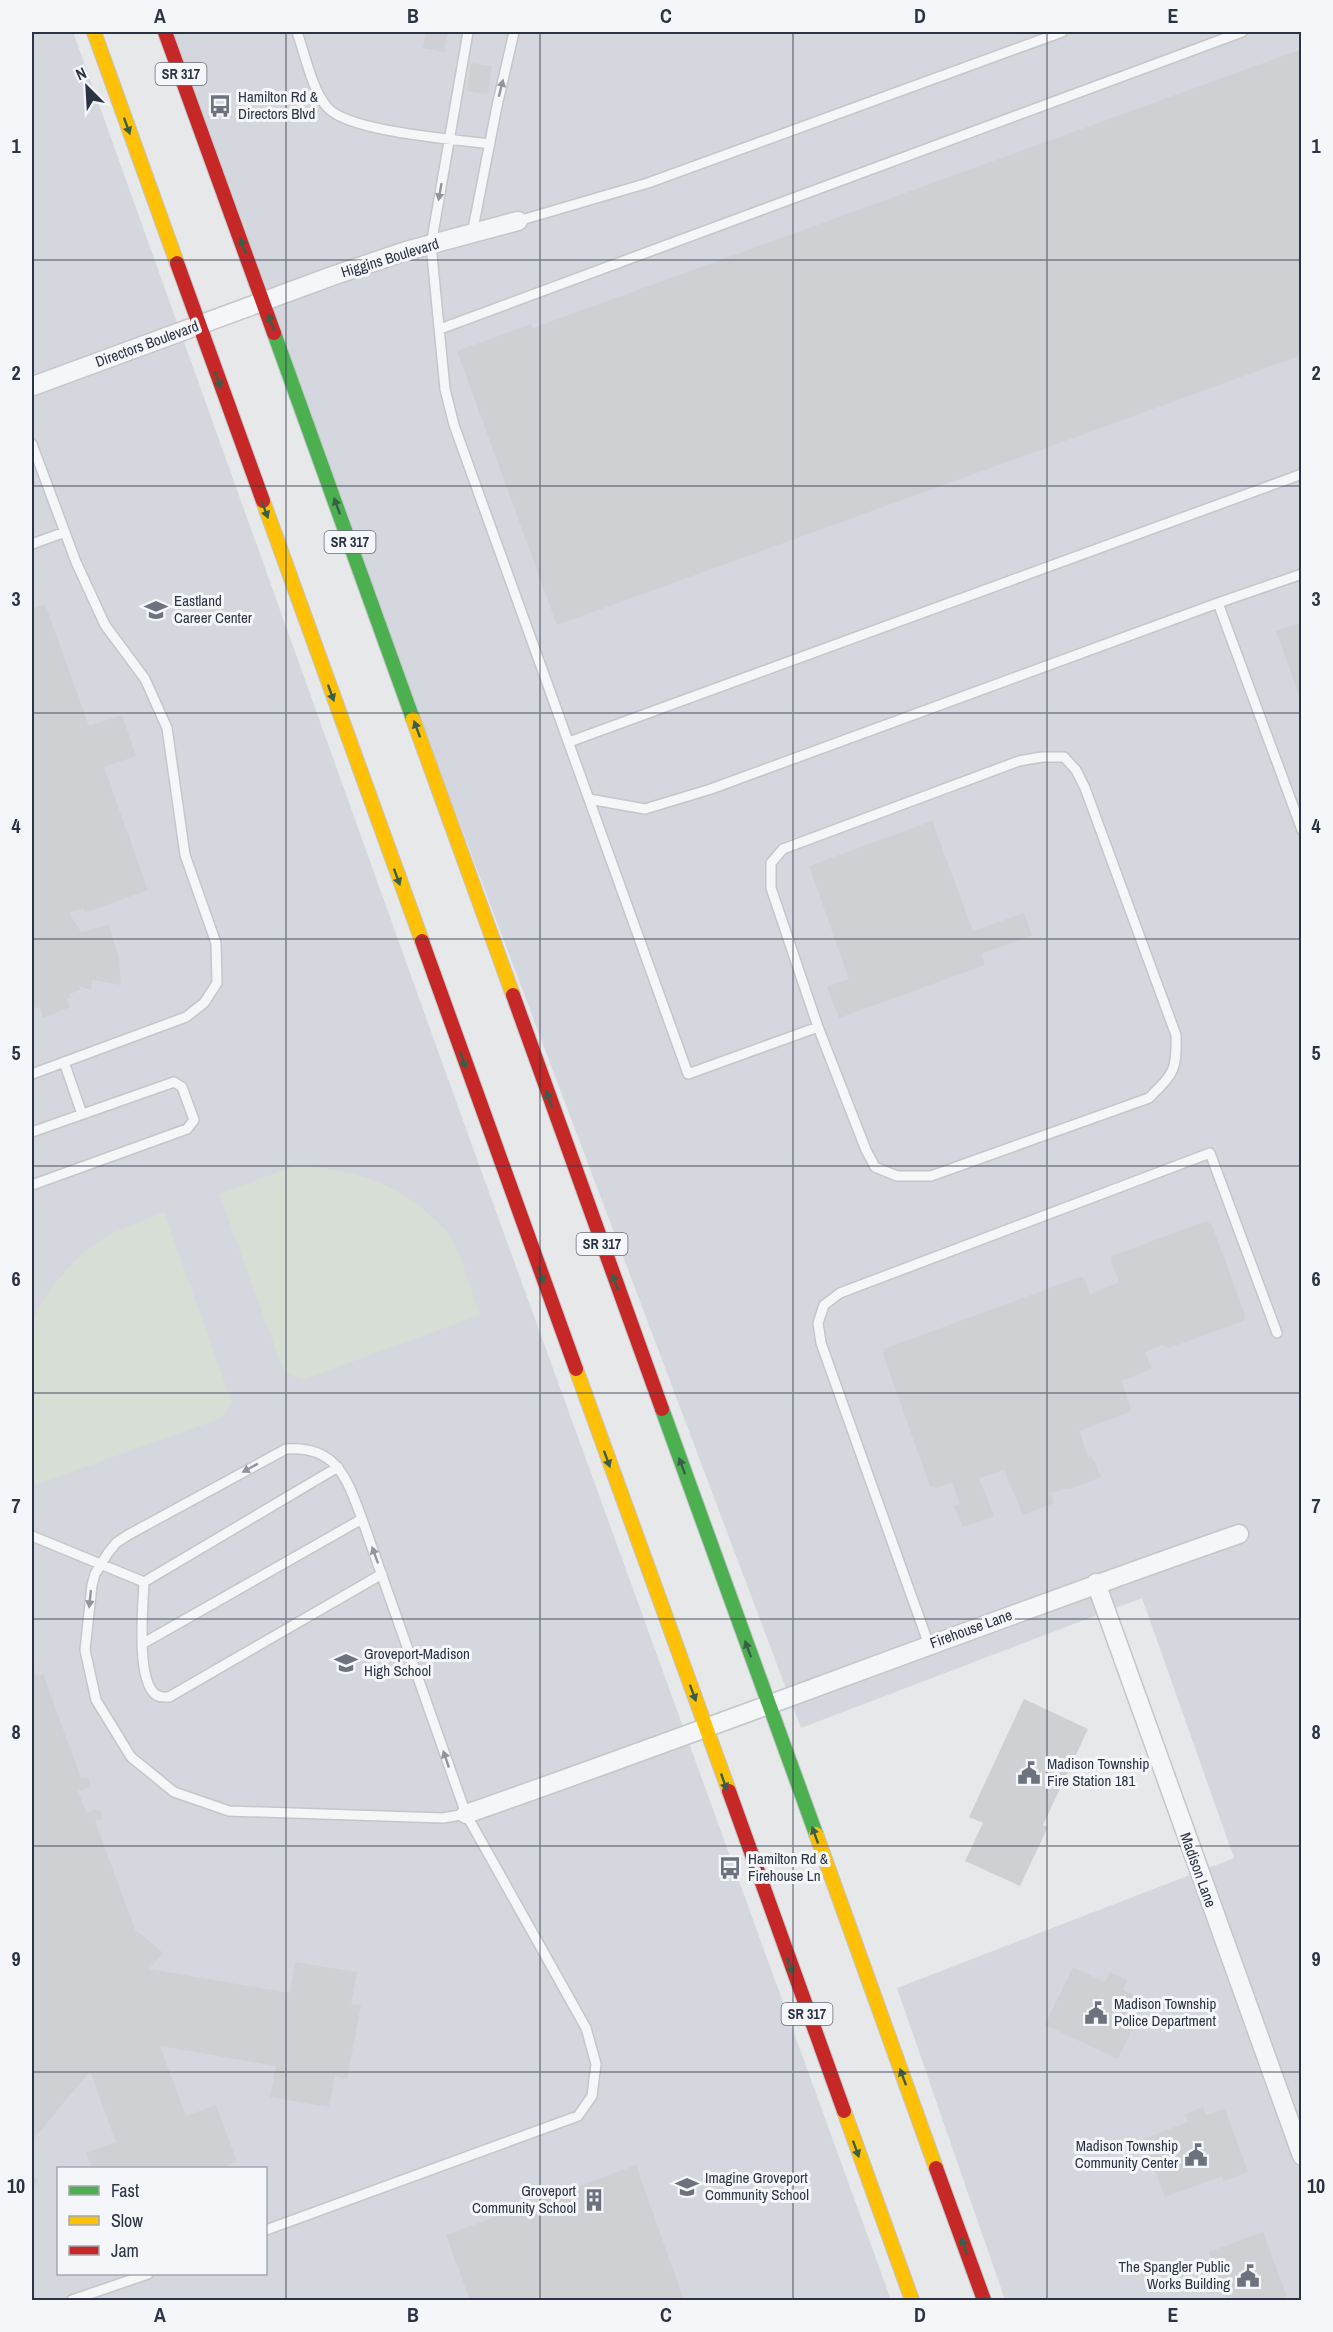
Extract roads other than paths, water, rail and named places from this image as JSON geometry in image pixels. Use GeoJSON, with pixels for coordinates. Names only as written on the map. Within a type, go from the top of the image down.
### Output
{"type":"FeatureCollection","features":[{"type":"Feature","properties":{"kind":"main road","name":"SR 317"},"geometry":{"type":"LineString","coordinates":[[94,32],[912,2301]]}},
{"type":"Feature","properties":{"kind":"main road","name":"SR 317"},"geometry":{"type":"LineString","coordinates":[[165,32],[984,2301]]}},
{"type":"Feature","properties":{"kind":"street","name":"Higgins Boulevard"},"geometry":{"type":"LineString","coordinates":[[263,301],[406,251],[518,221]]}},
{"type":"Feature","properties":{"kind":"street","name":"Directors Boulevard"},"geometry":{"type":"LineString","coordinates":[[32,386],[263,301]]}},
{"type":"Feature","properties":{"kind":"street","name":"Firehouse Lane"},"geometry":{"type":"LineString","coordinates":[[466,1814],[586,1772],[1095,1583],[1239,1534]]}},
{"type":"Feature","properties":{"kind":"street","name":"Madison Lane"},"geometry":{"type":"LineString","coordinates":[[1095,1583],[1302,2156]]}},
{"type":"Feature","properties":{"kind":"lane"},"geometry":{"type":"LineString","coordinates":[[297,32],[319,94],[335,115],[352,122],[401,132],[489,144]]}},
{"type":"Feature","properties":{"kind":"lane"},"geometry":{"type":"LineString","coordinates":[[468,32],[431,245],[445,389],[454,425],[688,1074],[818,1027]]}},
{"type":"Feature","properties":{"kind":"lane"},"geometry":{"type":"LineString","coordinates":[[472,234],[514,32]]}},
{"type":"Feature","properties":{"kind":"lane"},"geometry":{"type":"LineString","coordinates":[[518,221],[648,183],[1062,32]]}},
{"type":"Feature","properties":{"kind":"lane"},"geometry":{"type":"LineString","coordinates":[[440,329],[1242,32]]}},
{"type":"Feature","properties":{"kind":"lane"},"geometry":{"type":"LineString","coordinates":[[32,444],[65,532],[105,625],[145,679],[167,728],[185,855],[216,943],[217,983],[204,1003],[186,1017],[32,1074]]}},
{"type":"Feature","properties":{"kind":"lane"},"geometry":{"type":"LineString","coordinates":[[569,742],[1302,474]]}},
{"type":"Feature","properties":{"kind":"lane"},"geometry":{"type":"LineString","coordinates":[[32,544],[65,532]]}},
{"type":"Feature","properties":{"kind":"lane"},"geometry":{"type":"LineString","coordinates":[[589,799],[645,809],[711,789],[1302,574]]}},
{"type":"Feature","properties":{"kind":"lane"},"geometry":{"type":"LineString","coordinates":[[1218,603],[1302,830]]}},
{"type":"Feature","properties":{"kind":"lane"},"geometry":{"type":"LineString","coordinates":[[1042,756],[1064,757],[1076,770],[1086,788],[1176,1035],[1177,1061],[1169,1078],[1149,1098],[932,1176],[897,1176],[875,1167],[866,1150],[818,1027],[771,888],[771,863],[783,849],[1019,761],[1042,756]]}},
{"type":"Feature","properties":{"kind":"lane"},"geometry":{"type":"LineString","coordinates":[[64,1062],[82,1114]]}},
{"type":"Feature","properties":{"kind":"lane"},"geometry":{"type":"LineString","coordinates":[[32,1132],[174,1082],[182,1087],[194,1120],[187,1129],[32,1185]]}},
{"type":"Feature","properties":{"kind":"lane"},"geometry":{"type":"LineString","coordinates":[[929,1645],[821,1343],[818,1323],[824,1305],[840,1293],[1210,1152],[1277,1333]]}},
{"type":"Feature","properties":{"kind":"lane"},"geometry":{"type":"LineString","coordinates":[[267,2230],[578,2116],[592,2096],[596,2064],[586,2028],[466,1814],[362,1519],[349,1484],[338,1467],[326,1456],[314,1451],[299,1448],[286,1449],[128,1535],[116,1543],[101,1563],[92,1585],[85,1650],[96,1700],[131,1757],[174,1792],[229,1811],[443,1818],[466,1814]]}},
{"type":"Feature","properties":{"kind":"lane"},"geometry":{"type":"LineString","coordinates":[[144,1581],[338,1467]]}},
{"type":"Feature","properties":{"kind":"lane"},"geometry":{"type":"LineString","coordinates":[[142,1644],[362,1519]]}},
{"type":"Feature","properties":{"kind":"lane"},"geometry":{"type":"LineString","coordinates":[[32,1536],[144,1581]]}},
{"type":"Feature","properties":{"kind":"lane"},"geometry":{"type":"LineString","coordinates":[[144,1581],[142,1660],[150,1687],[155,1694],[160,1697],[169,1697],[382,1574]]}},
{"type":"Feature","properties":{"kind":"lane"},"geometry":{"type":"LineString","coordinates":[[72,2301],[145,2275]]}},
{"type":"Feature","properties":{"kind":"place","name":"Hamilton Rd & Directors Blvd"},"geometry":{"type":"Point","coordinates":[220,106]}},
{"type":"Feature","properties":{"kind":"place","name":"Eastland Career Center"},"geometry":{"type":"Point","coordinates":[156,610]}},
{"type":"Feature","properties":{"kind":"place","name":"Groveport-Madison High School"},"geometry":{"type":"Point","coordinates":[346,1663]}},
{"type":"Feature","properties":{"kind":"place","name":"Madison Township Fire Station 181"},"geometry":{"type":"Point","coordinates":[1029,1773]}},
{"type":"Feature","properties":{"kind":"place","name":"Hamilton Rd & Firehouse Ln"},"geometry":{"type":"Point","coordinates":[730,1868]}},
{"type":"Feature","properties":{"kind":"place","name":"Madison Township Police Department"},"geometry":{"type":"Point","coordinates":[1096,2013]}},
{"type":"Feature","properties":{"kind":"place","name":"Madison Township Community Center"},"geometry":{"type":"Point","coordinates":[1196,2155]}},
{"type":"Feature","properties":{"kind":"place","name":"Imagine Groveport Community School"},"geometry":{"type":"Point","coordinates":[687,2187]}},
{"type":"Feature","properties":{"kind":"place","name":"Groveport Community School"},"geometry":{"type":"Point","coordinates":[594,2200]}},
{"type":"Feature","properties":{"kind":"place","name":"The Spangler Public Works Building"},"geometry":{"type":"Point","coordinates":[1248,2276]}}]}
